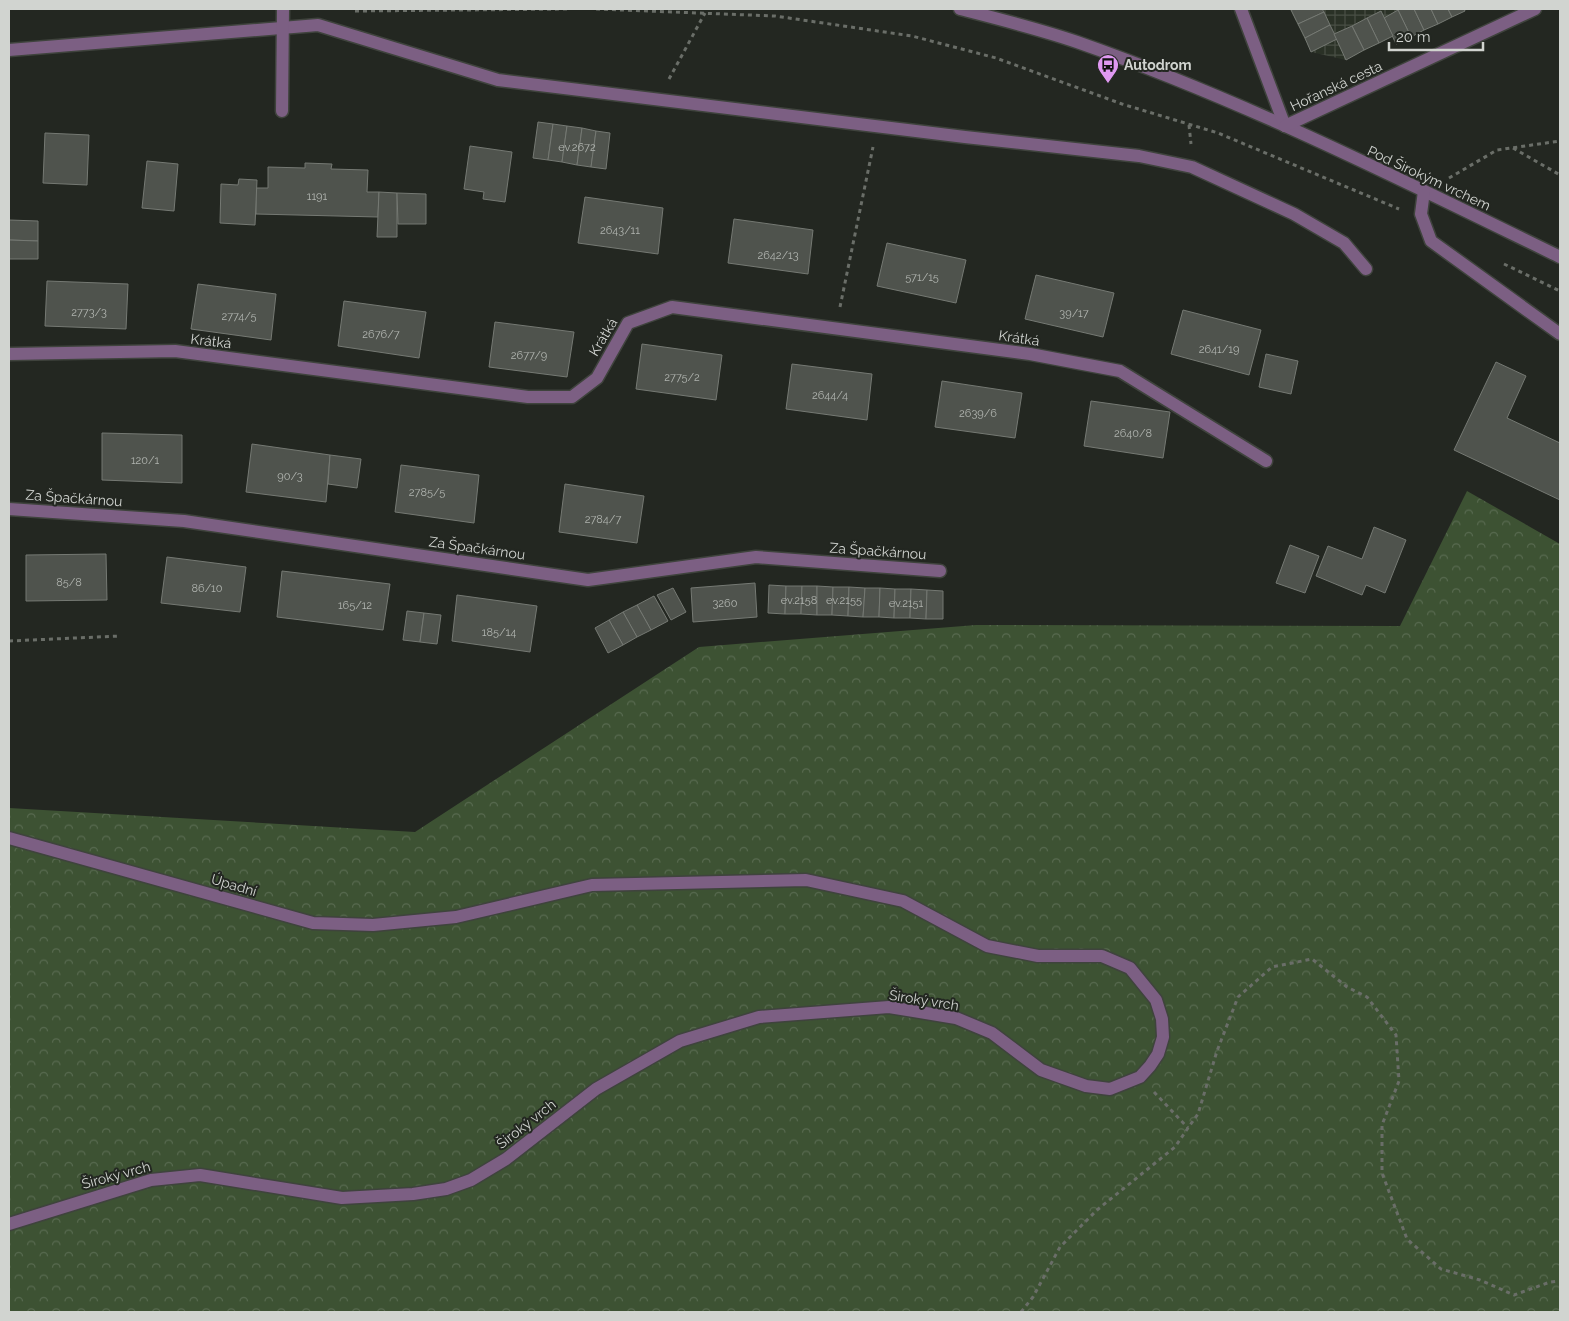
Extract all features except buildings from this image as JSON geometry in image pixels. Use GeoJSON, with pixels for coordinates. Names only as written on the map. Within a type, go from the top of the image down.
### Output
{"type":"FeatureCollection","features":[{"type":"Feature","properties":{"kind":"street"},"geometry":{"type":"LineString","coordinates":[[282,111],[283,9]]}},
{"type":"Feature","properties":{"kind":"street","name":"Pod Širokým vrchem"},"geometry":{"type":"LineString","coordinates":[[960,9],[1083,44],[1200,89],[1285,126],[1560,257]]}},
{"type":"Feature","properties":{"kind":"street"},"geometry":{"type":"LineString","coordinates":[[1241,9],[1285,126]]}},
{"type":"Feature","properties":{"kind":"street","name":"Hořanská cesta"},"geometry":{"type":"LineString","coordinates":[[1285,126],[1535,9]]}},
{"type":"Feature","properties":{"kind":"street"},"geometry":{"type":"LineString","coordinates":[[9,50],[318,25],[498,80],[1140,156],[1192,167],[1294,214],[1344,243],[1366,269]]}},
{"type":"Feature","properties":{"kind":"street"},"geometry":{"type":"LineString","coordinates":[[1424,191],[1421,214],[1431,241],[1560,334]]}},
{"type":"Feature","properties":{"kind":"street","name":"Krátká"},"geometry":{"type":"LineString","coordinates":[[9,354],[175,351],[528,397],[572,397],[597,378],[628,323],[672,307],[1030,354],[1120,371],[1266,462]]}},
{"type":"Feature","properties":{"kind":"street","name":"Za Špačkárnou"},"geometry":{"type":"LineString","coordinates":[[9,509],[184,521],[588,580],[756,557],[940,571]]}},
{"type":"Feature","properties":{"kind":"street","name":"Úpadní"},"geometry":{"type":"LineString","coordinates":[[9,838],[313,923],[373,925],[456,918]]}},
{"type":"Feature","properties":{"kind":"street","name":"Široký vrch"},"geometry":{"type":"LineString","coordinates":[[9,1224],[151,1180],[200,1175],[342,1198],[413,1194],[446,1189],[471,1180],[506,1158],[596,1089],[680,1041],[758,1017],[890,1007],[956,1018],[992,1033],[1041,1070],[1086,1086],[1110,1089],[1140,1077],[1158,1054],[1163,1038],[1162,1019],[1156,1000],[1130,968],[1102,956],[1038,956],[987,946],[903,900],[806,880],[592,885],[456,918]]}},
{"type":"Feature","properties":{"kind":"path"},"geometry":{"type":"LineString","coordinates":[[347,11],[569,9]]}},
{"type":"Feature","properties":{"kind":"path"},"geometry":{"type":"LineString","coordinates":[[596,9],[775,16],[912,36],[996,58],[1122,104],[1218,133],[1345,185],[1422,220]]}},
{"type":"Feature","properties":{"kind":"path"},"geometry":{"type":"LineString","coordinates":[[658,100],[705,13]]}},
{"type":"Feature","properties":{"kind":"path"},"geometry":{"type":"LineString","coordinates":[[835,329],[877,126]]}},
{"type":"Feature","properties":{"kind":"path"},"geometry":{"type":"LineString","coordinates":[[1424,191],[1498,150],[1560,141]]}},
{"type":"Feature","properties":{"kind":"path"},"geometry":{"type":"LineString","coordinates":[[1513,148],[1560,175]]}},
{"type":"Feature","properties":{"kind":"path"},"geometry":{"type":"LineString","coordinates":[[9,641],[120,636]]}},
{"type":"Feature","properties":{"kind":"path"},"geometry":{"type":"LineString","coordinates":[[1021,1312],[1033,1297],[1060,1247],[1097,1210],[1175,1147],[1198,1114],[1212,1068],[1238,997],[1272,967],[1312,959],[1347,987],[1366,997],[1396,1035],[1399,1081],[1382,1125],[1382,1173],[1407,1239],[1441,1269],[1480,1280],[1514,1295],[1550,1282],[1560,1281]]}},
{"type":"Feature","properties":{"kind":"path"},"geometry":{"type":"LineString","coordinates":[[1140,1077],[1188,1128]]}},
{"type":"Feature","properties":{"kind":"shaded area"},"geometry":{"type":"Polygon","coordinates":[[[1290,9],[1468,9],[1396,44],[1393,36],[1346,60],[1311,52],[1290,9]]]}},
{"type":"Feature","properties":{"kind":"green space"},"geometry":{"type":"Polygon","coordinates":[[[1467,491],[1560,544],[1560,1312],[9,1312],[9,808],[415,832],[699,647],[976,625],[1400,626],[1467,491]]]}},
{"type":"Feature","properties":{"kind":"place","name":"Autodrom"},"geometry":{"type":"Point","coordinates":[1108,84]}}]}
